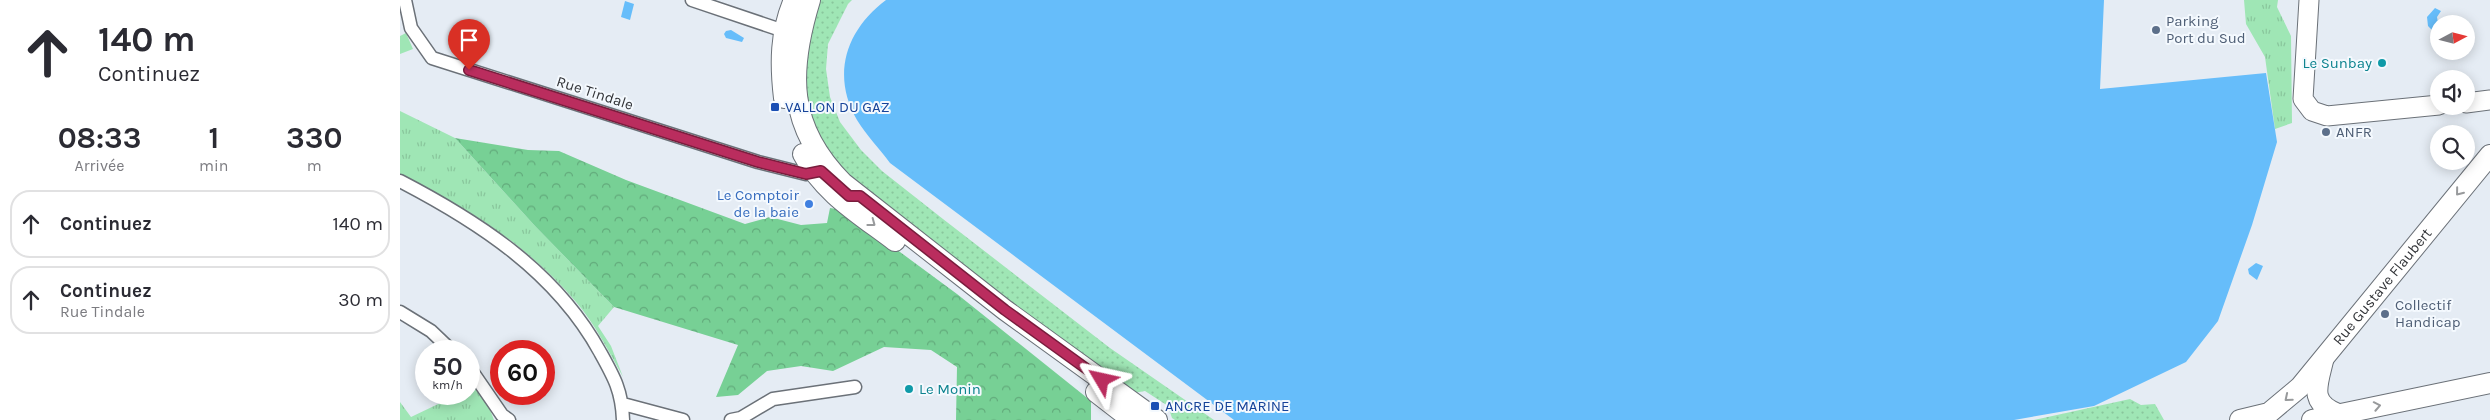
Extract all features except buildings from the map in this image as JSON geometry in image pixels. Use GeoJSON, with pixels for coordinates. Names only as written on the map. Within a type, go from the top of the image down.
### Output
{"type":"FeatureCollection","features":[{"type":"Feature","properties":{"kind":"main road"},"geometry":{"type":"LineString","coordinates":[[794,0],[786,18],[780,68],[786,109],[799,147],[812,171],[830,192],[1132,420]]}},
{"type":"Feature","properties":{"kind":"main road"},"geometry":{"type":"LineString","coordinates":[[809,0],[800,34],[794,74],[799,111],[823,163],[860,196],[1005,310],[1157,420]]}},
{"type":"Feature","properties":{"kind":"main road","name":"Rue Gustave Flaubert"},"geometry":{"type":"LineString","coordinates":[[2240,420],[2269,413],[2300,387],[2490,155]]}},
{"type":"Feature","properties":{"kind":"main road"},"geometry":{"type":"LineString","coordinates":[[2324,356],[2317,384],[2318,398],[2325,409],[2338,414]]}},
{"type":"Feature","properties":{"kind":"main road"},"geometry":{"type":"LineString","coordinates":[[2312,420],[2490,383]]}},
{"type":"Feature","properties":{"kind":"street","name":"Rue Tindale"},"geometry":{"type":"LineString","coordinates":[[405,0],[411,28],[432,58],[758,162],[806,174],[812,171]]}},
{"type":"Feature","properties":{"kind":"street"},"geometry":{"type":"LineString","coordinates":[[692,0],[784,31],[789,35],[787,67],[794,74]]}},
{"type":"Feature","properties":{"kind":"street"},"geometry":{"type":"LineString","coordinates":[[784,31],[790,30],[798,8],[809,0]]}},
{"type":"Feature","properties":{"kind":"street"},"geometry":{"type":"LineString","coordinates":[[2309,0],[2303,99],[2312,111],[2328,116],[2430,106]]}},
{"type":"Feature","properties":{"kind":"street"},"geometry":{"type":"LineString","coordinates":[[2475,102],[2490,100]]}},
{"type":"Feature","properties":{"kind":"street"},"geometry":{"type":"LineString","coordinates":[[805,126],[803,142],[815,164],[812,171],[821,171],[849,196],[860,196]]}},
{"type":"Feature","properties":{"kind":"street"},"geometry":{"type":"LineString","coordinates":[[400,181],[463,215],[536,270],[569,304],[619,386],[623,420]]}},
{"type":"Feature","properties":{"kind":"street"},"geometry":{"type":"LineString","coordinates":[[400,312],[440,340]]}},
{"type":"Feature","properties":{"kind":"street"},"geometry":{"type":"LineString","coordinates":[[480,383],[502,415],[509,420]]}},
{"type":"Feature","properties":{"kind":"street"},"geometry":{"type":"LineString","coordinates":[[731,420],[741,418],[773,399],[855,387]]}},
{"type":"Feature","properties":{"kind":"street"},"geometry":{"type":"LineString","coordinates":[[622,404],[683,420]]}},
{"type":"Feature","properties":{"kind":"green space"},"geometry":{"type":"Polygon","coordinates":[[[821,0],[852,0],[848,4],[828,44],[826,69],[830,97],[840,122],[861,150],[882,171],[1110,348],[1214,420],[1175,420],[1172,418],[1168,406],[1145,391],[1134,393],[942,251],[864,190],[841,168],[822,142],[814,127],[806,90],[806,52],[809,33],[821,0]]]}},
{"type":"Feature","properties":{"kind":"green space"},"geometry":{"type":"Polygon","coordinates":[[[2244,0],[2278,0],[2277,7],[2291,36],[2292,123],[2275,129],[2265,57],[2246,24],[2244,0]]]}},
{"type":"Feature","properties":{"kind":"green space"},"geometry":{"type":"Polygon","coordinates":[[[406,33],[413,49],[400,54],[400,36],[406,33]]]}},
{"type":"Feature","properties":{"kind":"green space"},"geometry":{"type":"Polygon","coordinates":[[[400,111],[455,138],[535,226],[614,307],[598,326],[611,346],[623,377],[589,319],[558,282],[538,263],[495,229],[472,214],[425,187],[400,176],[400,111]]]}},
{"type":"Feature","properties":{"kind":"green space"},"geometry":{"type":"Polygon","coordinates":[[[455,138],[528,150],[559,151],[626,180],[745,224],[770,217],[801,225],[827,223],[830,208],[843,210],[957,294],[1091,401],[1091,420],[956,420],[957,367],[931,350],[884,347],[833,371],[801,366],[767,371],[738,395],[716,397],[738,345],[614,307],[535,226],[455,138]]]}},
{"type":"Feature","properties":{"kind":"green space"},"geometry":{"type":"Polygon","coordinates":[[[480,394],[487,402],[494,420],[400,420],[400,402],[411,417],[436,405],[480,405],[480,394]]]}},
{"type":"Feature","properties":{"kind":"green space"},"geometry":{"type":"Polygon","coordinates":[[[2130,399],[2141,405],[2155,404],[2164,420],[2034,420],[2130,399]]]}},
{"type":"Feature","properties":{"kind":"water"},"geometry":{"type":"Polygon","coordinates":[[[886,0],[2104,0],[2100,89],[2266,73],[2277,142],[2252,225],[2218,321],[2186,362],[2094,406],[2014,420],[1234,420],[890,163],[857,120],[849,103],[844,70],[852,39],[872,12],[886,0]]]}},
{"type":"Feature","properties":{"kind":"water"},"geometry":{"type":"Polygon","coordinates":[[[625,1],[634,4],[630,20],[621,17],[625,1]]]}},
{"type":"Feature","properties":{"kind":"water"},"geometry":{"type":"Polygon","coordinates":[[[2435,8],[2441,11],[2438,15],[2430,15],[2430,28],[2427,17],[2435,8]]]}},
{"type":"Feature","properties":{"kind":"water"},"geometry":{"type":"Polygon","coordinates":[[[731,30],[744,38],[742,42],[726,38],[724,34],[726,31],[731,30]]]}},
{"type":"Feature","properties":{"kind":"water"},"geometry":{"type":"Polygon","coordinates":[[[2256,263],[2263,266],[2257,280],[2249,274],[2248,269],[2256,263]]]}},
{"type":"Feature","properties":{"kind":"place","name":"Parking Port du Sud"},"geometry":{"type":"Point","coordinates":[2156,30]}},
{"type":"Feature","properties":{"kind":"place","name":"Le Sunbay"},"geometry":{"type":"Point","coordinates":[2382,63]}},
{"type":"Feature","properties":{"kind":"place","name":"VALLON DU GAZ"},"geometry":{"type":"Point","coordinates":[775,107]}},
{"type":"Feature","properties":{"kind":"place","name":"ANFR"},"geometry":{"type":"Point","coordinates":[2326,132]}},
{"type":"Feature","properties":{"kind":"place","name":"Le Comptoir de la baie"},"geometry":{"type":"Point","coordinates":[809,204]}},
{"type":"Feature","properties":{"kind":"place","name":"Collectif Handicap"},"geometry":{"type":"Point","coordinates":[2385,314]}},
{"type":"Feature","properties":{"kind":"place","name":"Le Monin"},"geometry":{"type":"Point","coordinates":[909,389]}},
{"type":"Feature","properties":{"kind":"place","name":"ANCRE DE MARINE"},"geometry":{"type":"Point","coordinates":[1155,406]}},
{"type":"Feature","properties":{"kind":"route"},"geometry":{"type":"LineString","coordinates":[[469,70],[758,162],[806,174],[812,171],[821,171],[849,196],[860,196],[1005,310],[1102,380]]}}]}
